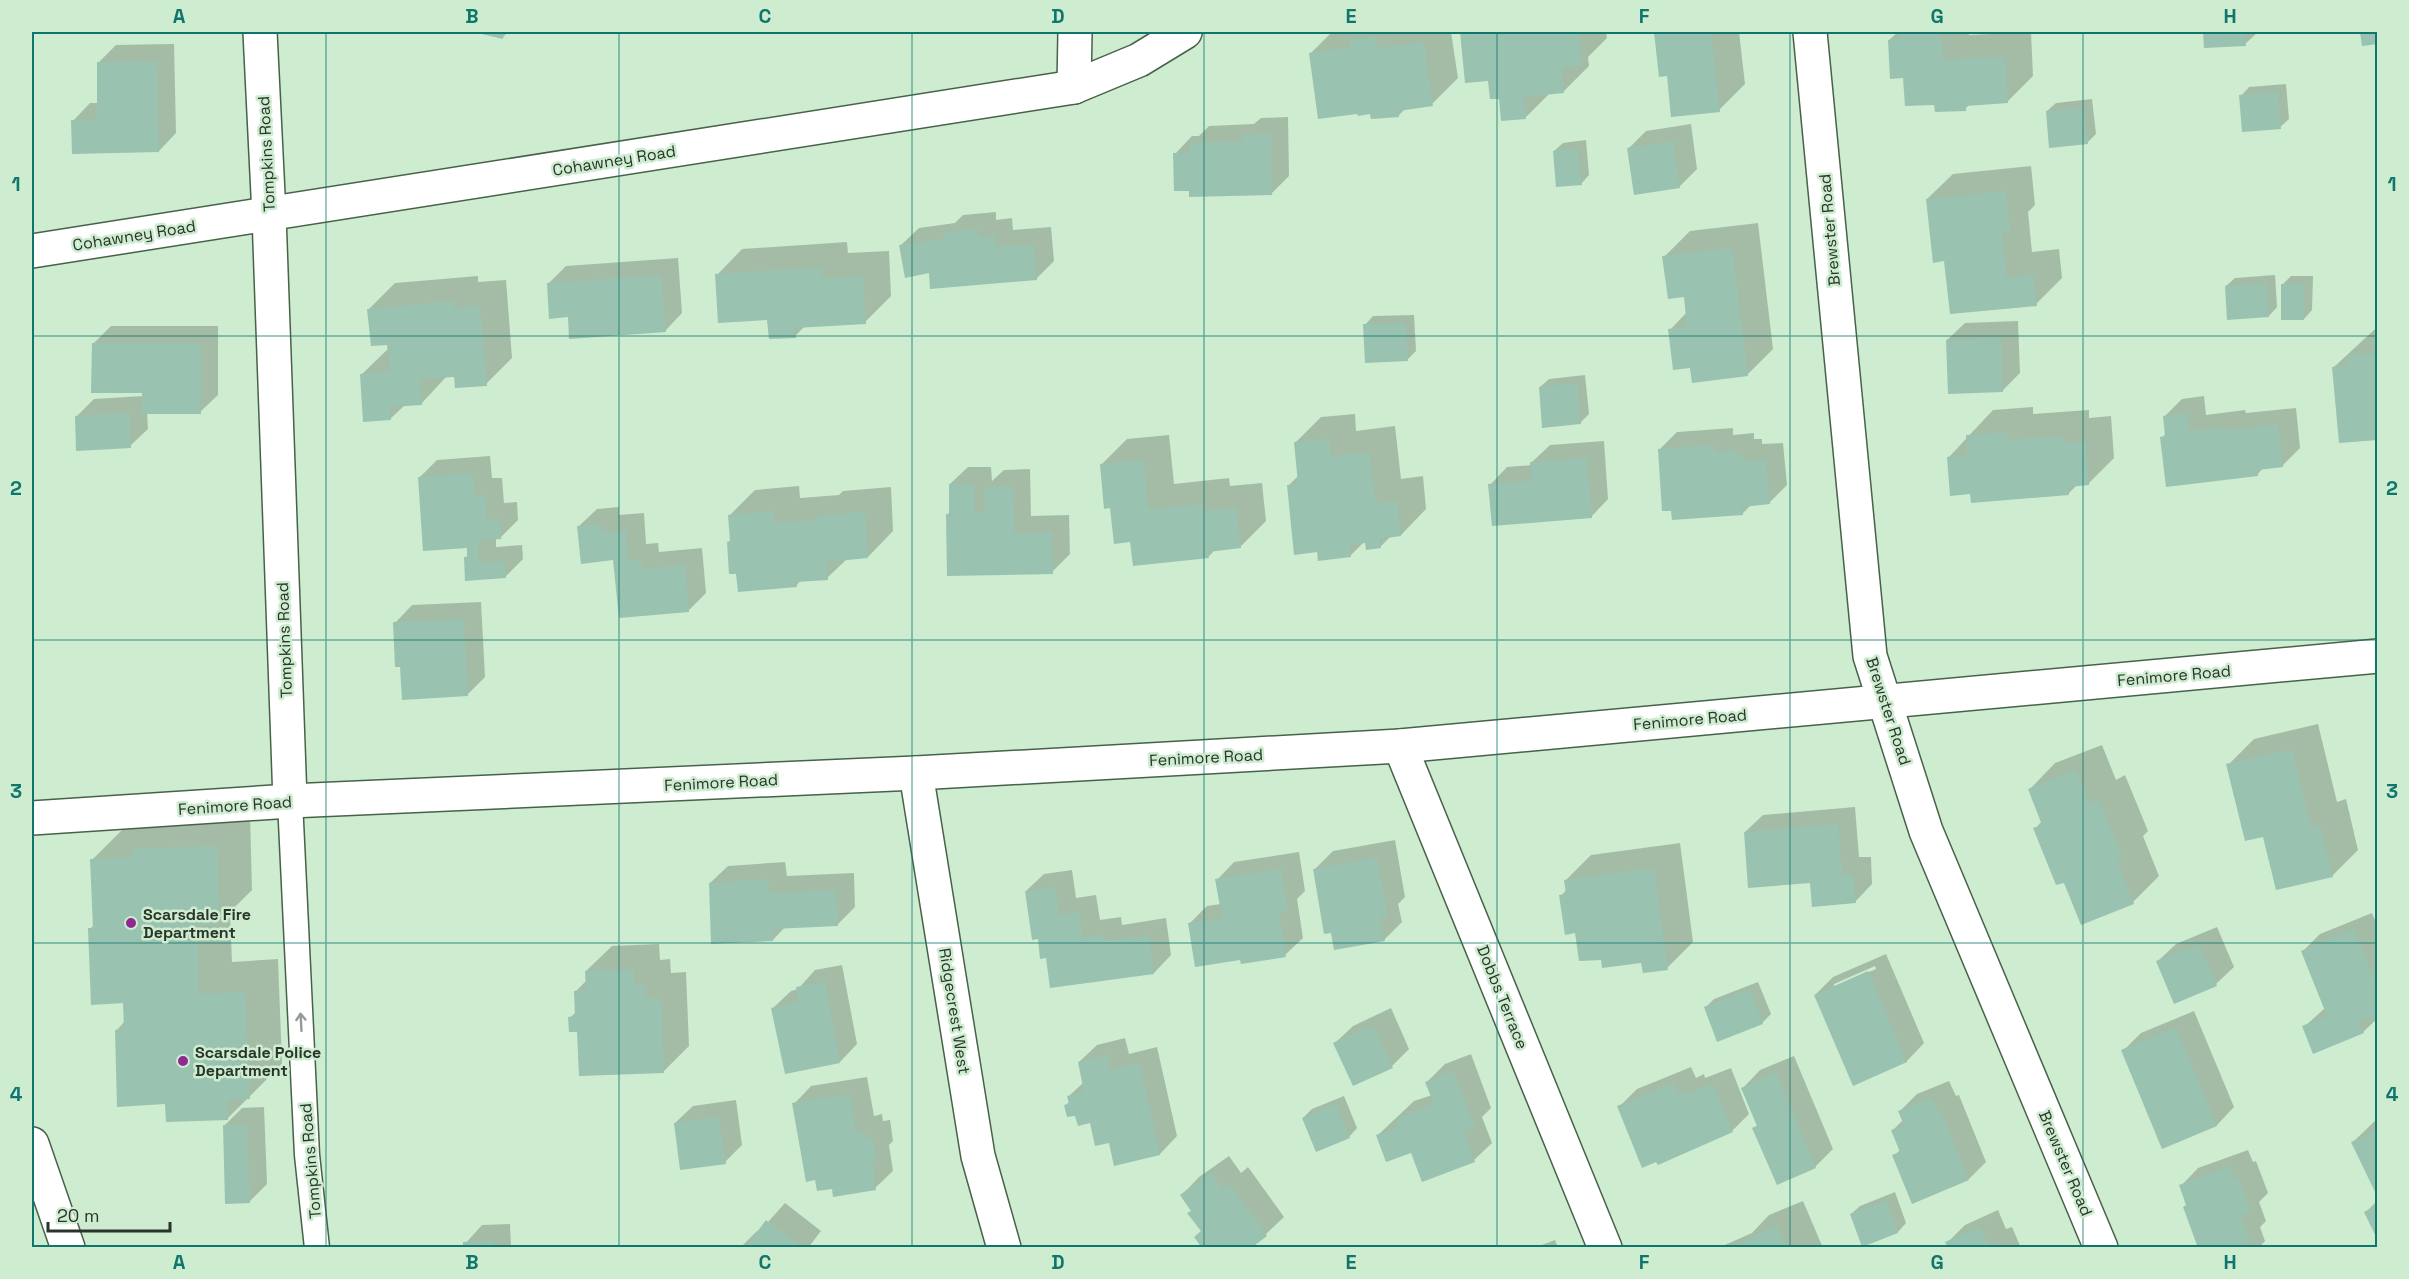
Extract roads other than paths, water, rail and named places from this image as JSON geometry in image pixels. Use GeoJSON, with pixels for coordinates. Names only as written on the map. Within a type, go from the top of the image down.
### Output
{"type":"FeatureCollection","features":[{"type":"Feature","properties":{"kind":"street","name":"Tompkins Road"},"geometry":{"type":"LineString","coordinates":[[260,32],[269,215],[290,801]]}},
{"type":"Feature","properties":{"kind":"street"},"geometry":{"type":"LineString","coordinates":[[1074,87],[1076,32]]}},
{"type":"Feature","properties":{"kind":"street","name":"Cohawney Road"},"geometry":{"type":"LineString","coordinates":[[32,250],[269,215],[1074,87],[1139,60],[1185,32]]}},
{"type":"Feature","properties":{"kind":"street","name":"Brewster Road"},"geometry":{"type":"LineString","coordinates":[[1810,32],[1870,656],[1926,831],[2101,1248]]}},
{"type":"Feature","properties":{"kind":"street","name":"Fenimore Road"},"geometry":{"type":"LineString","coordinates":[[32,818],[290,801],[916,773],[1400,746],[2378,656]]}},
{"type":"Feature","properties":{"kind":"street","name":"Dobbs Terrace"},"geometry":{"type":"LineString","coordinates":[[1400,746],[1605,1248]]}},
{"type":"Feature","properties":{"kind":"street","name":"Ridgecrest West"},"geometry":{"type":"LineString","coordinates":[[916,773],[978,1156],[1004,1248]]}},
{"type":"Feature","properties":{"kind":"street"},"geometry":{"type":"LineString","coordinates":[[32,1144],[68,1248]]}},
{"type":"Feature","properties":{"kind":"lane","name":"Tompkins Road"},"geometry":{"type":"LineString","coordinates":[[290,801],[307,1155],[317,1248]]}},
{"type":"Feature","properties":{"kind":"place","name":"Scarsdale Fire Department"},"geometry":{"type":"Point","coordinates":[131,923]}},
{"type":"Feature","properties":{"kind":"place","name":"Scarsdale Police Department"},"geometry":{"type":"Point","coordinates":[183,1061]}}]}
